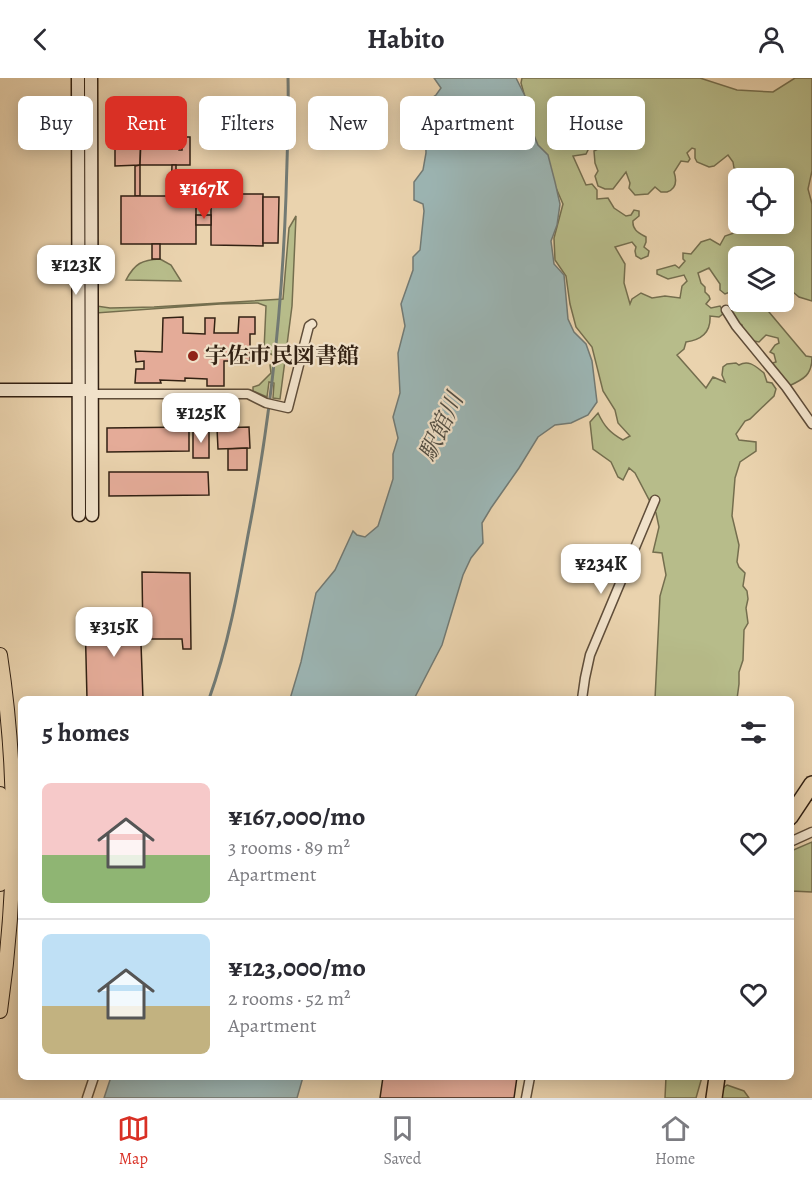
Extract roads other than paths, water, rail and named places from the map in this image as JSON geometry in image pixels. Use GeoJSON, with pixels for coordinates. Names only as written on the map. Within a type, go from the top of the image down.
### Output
{"type":"FeatureCollection","features":[{"type":"Feature","properties":{"kind":"highway"},"geometry":{"type":"LineString","coordinates":[[794,811],[812,784]]}},
{"type":"Feature","properties":{"kind":"highway"},"geometry":{"type":"LineString","coordinates":[[714,1098],[717,1080]]}},
{"type":"Feature","properties":{"kind":"main road"},"geometry":{"type":"LineString","coordinates":[[0,655],[16,765],[13,879],[0,1011]]}},
{"type":"Feature","properties":{"kind":"main road"},"geometry":{"type":"LineString","coordinates":[[0,794],[0,884]]}},
{"type":"Feature","properties":{"kind":"street"},"geometry":{"type":"LineString","coordinates":[[78,78],[87,392]]}},
{"type":"Feature","properties":{"kind":"street"},"geometry":{"type":"LineString","coordinates":[[86,515],[90,78]]}},
{"type":"Feature","properties":{"kind":"street"},"geometry":{"type":"LineString","coordinates":[[726,310],[812,424]]}},
{"type":"Feature","properties":{"kind":"street"},"geometry":{"type":"LineString","coordinates":[[0,390],[248,394],[266,403],[288,408],[309,326],[312,324]]}},
{"type":"Feature","properties":{"kind":"street"},"geometry":{"type":"LineString","coordinates":[[582,696],[590,656],[655,500]]}},
{"type":"Feature","properties":{"kind":"street"},"geometry":{"type":"LineString","coordinates":[[794,840],[812,832]]}},
{"type":"Feature","properties":{"kind":"street"},"geometry":{"type":"LineString","coordinates":[[87,1098],[93,1080]]}},
{"type":"Feature","properties":{"kind":"street"},"geometry":{"type":"LineString","coordinates":[[526,1098],[529,1080]]}},
{"type":"Feature","properties":{"kind":"water"},"geometry":{"type":"Polygon","coordinates":[[[434,78],[516,78],[525,96],[434,96],[441,88],[434,78]]]}},
{"type":"Feature","properties":{"kind":"water","name":"駅館川"},"geometry":{"type":"Polygon","coordinates":[[[535,138],[538,145],[548,155],[560,204],[557,225],[551,241],[554,264],[564,275],[568,319],[574,332],[586,344],[592,361],[597,402],[588,415],[571,423],[555,425],[538,437],[491,508],[482,523],[483,543],[471,558],[463,575],[442,645],[416,696],[291,696],[316,593],[335,570],[353,531],[365,537],[378,526],[393,479],[393,454],[398,438],[393,417],[400,393],[398,353],[405,326],[401,304],[413,270],[413,257],[420,250],[424,211],[423,204],[414,200],[414,182],[423,170],[426,150],[535,150],[535,138]]]}},
{"type":"Feature","properties":{"kind":"water"},"geometry":{"type":"Polygon","coordinates":[[[110,1080],[302,1080],[297,1098],[104,1098],[110,1080]]]}},
{"type":"Feature","properties":{"kind":"waterway"},"geometry":{"type":"LineString","coordinates":[[210,696],[222,659],[236,598],[269,409],[284,239],[288,78]]}},
{"type":"Feature","properties":{"kind":"place","name":"宇佐市民図書館"},"geometry":{"type":"Point","coordinates":[193,356]}}]}
